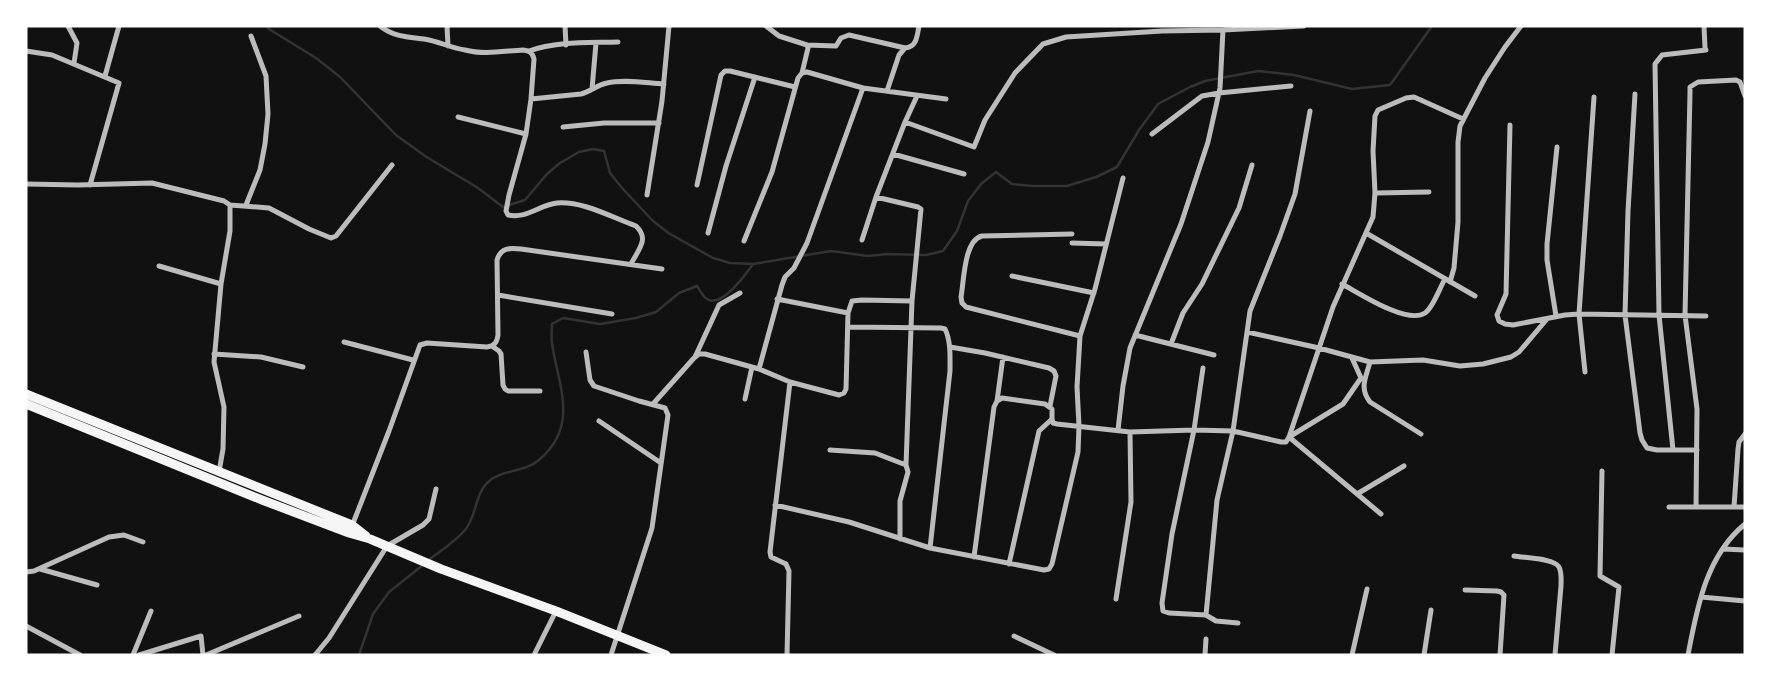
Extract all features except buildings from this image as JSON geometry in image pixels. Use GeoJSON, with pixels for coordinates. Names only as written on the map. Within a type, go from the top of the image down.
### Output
{"type":"FeatureCollection","features":[{"type":"Feature","properties":{"kind":"main road"},"geometry":{"type":"LineString","coordinates":[[26,394],[219,472],[417,560],[556,611],[666,655]]}},
{"type":"Feature","properties":{"kind":"main road"},"geometry":{"type":"LineString","coordinates":[[26,404],[350,529]]}},
{"type":"Feature","properties":{"kind":"street"},"geometry":{"type":"LineString","coordinates":[[68,26],[77,43],[74,63]]}},
{"type":"Feature","properties":{"kind":"street"},"geometry":{"type":"LineString","coordinates":[[105,76],[119,26]]}},
{"type":"Feature","properties":{"kind":"street"},"geometry":{"type":"LineString","coordinates":[[380,26],[401,37],[424,39],[478,53],[529,51],[546,46],[566,44],[618,42]]}},
{"type":"Feature","properties":{"kind":"street"},"geometry":{"type":"LineString","coordinates":[[447,26],[448,46]]}},
{"type":"Feature","properties":{"kind":"street"},"geometry":{"type":"LineString","coordinates":[[565,26],[566,44]]}},
{"type":"Feature","properties":{"kind":"street"},"geometry":{"type":"LineString","coordinates":[[647,194],[659,123],[669,26]]}},
{"type":"Feature","properties":{"kind":"street"},"geometry":{"type":"LineString","coordinates":[[766,26],[779,36],[807,45],[836,46],[841,38],[849,35],[905,48],[911,48],[914,45],[919,26]]}},
{"type":"Feature","properties":{"kind":"street"},"geometry":{"type":"LineString","coordinates":[[905,122],[974,148],[985,120],[1015,72],[1044,44],[1066,37],[1162,31],[1304,26]]}},
{"type":"Feature","properties":{"kind":"street"},"geometry":{"type":"LineString","coordinates":[[1450,282],[1454,268],[1458,222],[1458,142],[1460,126],[1490,70],[1521,26]]}},
{"type":"Feature","properties":{"kind":"street"},"geometry":{"type":"LineString","coordinates":[[1673,450],[1659,315],[1655,64],[1662,55],[1706,50],[1704,26]]}},
{"type":"Feature","properties":{"kind":"street"},"geometry":{"type":"LineString","coordinates":[[1118,430],[1126,364],[1181,224],[1208,142],[1219,91],[1223,30]]}},
{"type":"Feature","properties":{"kind":"street"},"geometry":{"type":"LineString","coordinates":[[246,205],[260,170],[268,114],[266,76],[251,36]]}},
{"type":"Feature","properties":{"kind":"street"},"geometry":{"type":"LineString","coordinates":[[592,89],[596,43]]}},
{"type":"Feature","properties":{"kind":"street"},"geometry":{"type":"LineString","coordinates":[[744,241],[772,172],[795,87],[802,72],[808,48],[807,45]]}},
{"type":"Feature","properties":{"kind":"street"},"geometry":{"type":"LineString","coordinates":[[887,91],[899,55],[905,48]]}},
{"type":"Feature","properties":{"kind":"street"},"geometry":{"type":"LineString","coordinates":[[26,51],[52,55],[119,83],[90,185]]}},
{"type":"Feature","properties":{"kind":"street"},"geometry":{"type":"LineString","coordinates":[[529,51],[534,59],[526,134],[506,211],[508,215],[521,216],[554,204],[575,204],[636,226],[642,233],[643,241],[631,264]]}},
{"type":"Feature","properties":{"kind":"street"},"geometry":{"type":"LineString","coordinates":[[697,185],[721,74],[725,71],[730,71],[795,87]]}},
{"type":"Feature","properties":{"kind":"street"},"geometry":{"type":"LineString","coordinates":[[802,72],[863,88],[946,99]]}},
{"type":"Feature","properties":{"kind":"street"},"geometry":{"type":"LineString","coordinates":[[708,233],[726,166],[755,77]]}},
{"type":"Feature","properties":{"kind":"street"},"geometry":{"type":"LineString","coordinates":[[1696,507],[1697,409],[1685,316],[1690,87],[1698,82],[1736,80],[1740,82],[1745,96]]}},
{"type":"Feature","properties":{"kind":"street"},"geometry":{"type":"LineString","coordinates":[[531,99],[581,94],[599,85],[616,81],[664,84]]}},
{"type":"Feature","properties":{"kind":"street"},"geometry":{"type":"LineString","coordinates":[[1152,134],[1202,96],[1219,91],[1291,86]]}},
{"type":"Feature","properties":{"kind":"street"},"geometry":{"type":"LineString","coordinates":[[759,369],[777,299],[785,277],[794,268],[806,243],[863,88]]}},
{"type":"Feature","properties":{"kind":"street"},"geometry":{"type":"LineString","coordinates":[[1635,94],[1628,211],[1625,314],[1642,440],[1647,448],[1657,450],[1697,450]]}},
{"type":"Feature","properties":{"kind":"street"},"geometry":{"type":"LineString","coordinates":[[862,240],[876,197],[917,96]]}},
{"type":"Feature","properties":{"kind":"street"},"geometry":{"type":"LineString","coordinates":[[950,347],[1003,356],[1054,371],[1056,376],[1050,406],[1053,423],[1130,432],[1194,430],[1233,432],[1286,442],[1342,284],[1373,217],[1375,193],[1373,151],[1375,116],[1378,110],[1406,98],[1414,97],[1463,119]]}},
{"type":"Feature","properties":{"kind":"street"},"geometry":{"type":"LineString","coordinates":[[1584,372],[1580,314],[1594,97]]}},
{"type":"Feature","properties":{"kind":"street"},"geometry":{"type":"LineString","coordinates":[[1206,616],[1216,500],[1233,432],[1252,304],[1295,194],[1310,111]]}},
{"type":"Feature","properties":{"kind":"street"},"geometry":{"type":"LineString","coordinates":[[458,117],[526,134]]}},
{"type":"Feature","properties":{"kind":"street"},"geometry":{"type":"LineString","coordinates":[[563,127],[604,123],[659,123]]}},
{"type":"Feature","properties":{"kind":"street"},"geometry":{"type":"LineString","coordinates":[[1510,125],[1506,294],[1497,315],[1499,321],[1513,325],[1556,316],[1580,314],[1706,316]]}},
{"type":"Feature","properties":{"kind":"street"},"geometry":{"type":"LineString","coordinates":[[1556,316],[1547,260],[1547,244],[1557,147]]}},
{"type":"Feature","properties":{"kind":"street"},"geometry":{"type":"LineString","coordinates":[[893,154],[964,174]]}},
{"type":"Feature","properties":{"kind":"street"},"geometry":{"type":"LineString","coordinates":[[1171,344],[1182,313],[1202,284],[1238,208],[1252,164]]}},
{"type":"Feature","properties":{"kind":"street"},"geometry":{"type":"LineString","coordinates":[[26,184],[90,185],[152,183],[224,201],[230,205],[269,208],[331,238],[336,236],[392,166]]}},
{"type":"Feature","properties":{"kind":"street"},"geometry":{"type":"LineString","coordinates":[[775,505],[849,522],[930,548],[1009,564],[1044,570],[1049,569],[1052,564],[1078,452],[1077,388],[1080,336],[1094,293],[1123,178]]}},
{"type":"Feature","properties":{"kind":"street"},"geometry":{"type":"LineString","coordinates":[[1375,193],[1429,192]]}},
{"type":"Feature","properties":{"kind":"street"},"geometry":{"type":"LineString","coordinates":[[876,197],[921,209],[912,300],[906,465],[908,472],[900,501],[900,539]]}},
{"type":"Feature","properties":{"kind":"street"},"geometry":{"type":"LineString","coordinates":[[219,472],[223,449],[224,407],[215,370],[214,354],[221,284],[230,231],[230,205]]}},
{"type":"Feature","properties":{"kind":"street"},"geometry":{"type":"LineString","coordinates":[[1366,233],[1476,296]]}},
{"type":"Feature","properties":{"kind":"street"},"geometry":{"type":"LineString","coordinates":[[1072,234],[976,237],[967,257],[961,297],[962,303],[966,307],[1080,336]]}},
{"type":"Feature","properties":{"kind":"street"},"geometry":{"type":"LineString","coordinates":[[1072,243],[1106,244]]}},
{"type":"Feature","properties":{"kind":"street"},"geometry":{"type":"LineString","coordinates":[[350,529],[420,345],[426,342],[482,347],[492,346],[497,342],[497,260],[499,253],[504,249],[521,249],[662,269]]}},
{"type":"Feature","properties":{"kind":"street"},"geometry":{"type":"LineString","coordinates":[[159,266],[221,284]]}},
{"type":"Feature","properties":{"kind":"street"},"geometry":{"type":"LineString","coordinates":[[1012,276],[1094,293]]}},
{"type":"Feature","properties":{"kind":"street"},"geometry":{"type":"LineString","coordinates":[[1342,284],[1394,311],[1417,316],[1425,314],[1429,309],[1445,279]]}},
{"type":"Feature","properties":{"kind":"street"},"geometry":{"type":"LineString","coordinates":[[694,358],[719,305],[740,293]]}},
{"type":"Feature","properties":{"kind":"street"},"geometry":{"type":"LineString","coordinates":[[498,295],[612,314]]}},
{"type":"Feature","properties":{"kind":"street"},"geometry":{"type":"LineString","coordinates":[[777,299],[848,312]]}},
{"type":"Feature","properties":{"kind":"street"},"geometry":{"type":"LineString","coordinates":[[653,404],[694,358],[700,354],[759,369],[790,382],[839,395],[844,393],[846,389],[848,312],[852,301],[912,300]]}},
{"type":"Feature","properties":{"kind":"street"},"geometry":{"type":"LineString","coordinates":[[1247,332],[1319,348],[1370,362],[1423,360],[1460,366],[1498,361],[1512,357],[1519,352],[1547,319]]}},
{"type":"Feature","properties":{"kind":"street"},"geometry":{"type":"LineString","coordinates":[[848,327],[945,329],[950,347],[950,370],[930,548]]}},
{"type":"Feature","properties":{"kind":"street"},"geometry":{"type":"LineString","coordinates":[[1136,335],[1214,355]]}},
{"type":"Feature","properties":{"kind":"street"},"geometry":{"type":"LineString","coordinates":[[344,342],[413,360]]}},
{"type":"Feature","properties":{"kind":"street"},"geometry":{"type":"LineString","coordinates":[[492,346],[500,351],[503,385],[508,392],[540,392]]}},
{"type":"Feature","properties":{"kind":"street"},"geometry":{"type":"LineString","coordinates":[[586,352],[590,380],[594,386],[639,402],[665,408],[668,415],[652,528],[611,655]]}},
{"type":"Feature","properties":{"kind":"street"},"geometry":{"type":"LineString","coordinates":[[214,354],[261,357],[303,367]]}},
{"type":"Feature","properties":{"kind":"street"},"geometry":{"type":"LineString","coordinates":[[997,402],[1003,356]]}},
{"type":"Feature","properties":{"kind":"street"},"geometry":{"type":"LineString","coordinates":[[1289,437],[1343,404],[1361,378],[1352,358]]}},
{"type":"Feature","properties":{"kind":"street"},"geometry":{"type":"LineString","coordinates":[[1370,362],[1363,389],[1364,395],[1370,402],[1421,434]]}},
{"type":"Feature","properties":{"kind":"street"},"geometry":{"type":"LineString","coordinates":[[745,399],[752,367]]}},
{"type":"Feature","properties":{"kind":"street"},"geometry":{"type":"LineString","coordinates":[[1204,368],[1194,430],[1172,534],[1162,603],[1163,610],[1169,613],[1206,616],[1216,621],[1238,623]]}},
{"type":"Feature","properties":{"kind":"street"},"geometry":{"type":"LineString","coordinates":[[787,655],[790,570],[786,564],[771,557],[770,552],[790,382]]}},
{"type":"Feature","properties":{"kind":"street"},"geometry":{"type":"LineString","coordinates":[[974,557],[994,407],[1002,398],[1050,406]]}},
{"type":"Feature","properties":{"kind":"street"},"geometry":{"type":"LineString","coordinates":[[1009,564],[1040,431],[1052,419]]}},
{"type":"Feature","properties":{"kind":"street"},"geometry":{"type":"LineString","coordinates":[[599,420],[662,463]]}},
{"type":"Feature","properties":{"kind":"street"},"geometry":{"type":"LineString","coordinates":[[1116,599],[1131,502],[1130,432]]}},
{"type":"Feature","properties":{"kind":"street"},"geometry":{"type":"LineString","coordinates":[[1734,507],[1739,442],[1745,434]]}},
{"type":"Feature","properties":{"kind":"street"},"geometry":{"type":"LineString","coordinates":[[1289,437],[1381,514]]}},
{"type":"Feature","properties":{"kind":"street"},"geometry":{"type":"LineString","coordinates":[[830,450],[875,453],[906,465]]}},
{"type":"Feature","properties":{"kind":"street"},"geometry":{"type":"LineString","coordinates":[[1357,494],[1404,466]]}},
{"type":"Feature","properties":{"kind":"street"},"geometry":{"type":"LineString","coordinates":[[1602,471],[1600,576],[1618,587],[1612,655]]}},
{"type":"Feature","properties":{"kind":"street"},"geometry":{"type":"LineString","coordinates":[[315,655],[329,638],[387,546],[428,519],[436,489]]}},
{"type":"Feature","properties":{"kind":"street"},"geometry":{"type":"LineString","coordinates":[[1669,507],[1745,507]]}},
{"type":"Feature","properties":{"kind":"street"},"geometry":{"type":"LineString","coordinates":[[1688,655],[1701,596],[1708,576],[1723,549],[1745,524]]}},
{"type":"Feature","properties":{"kind":"street"},"geometry":{"type":"LineString","coordinates":[[26,572],[34,572],[109,537],[124,535],[143,542]]}},
{"type":"Feature","properties":{"kind":"street"},"geometry":{"type":"LineString","coordinates":[[1723,549],[1745,550]]}},
{"type":"Feature","properties":{"kind":"street"},"geometry":{"type":"LineString","coordinates":[[1514,556],[1554,562],[1559,568],[1561,586],[1554,655]]}},
{"type":"Feature","properties":{"kind":"street"},"geometry":{"type":"LineString","coordinates":[[40,568],[97,585]]}},
{"type":"Feature","properties":{"kind":"street"},"geometry":{"type":"LineString","coordinates":[[1352,655],[1367,589]]}},
{"type":"Feature","properties":{"kind":"street"},"geometry":{"type":"LineString","coordinates":[[1465,590],[1496,591],[1504,595],[1500,655]]}},
{"type":"Feature","properties":{"kind":"street"},"geometry":{"type":"LineString","coordinates":[[1701,596],[1745,601]]}},
{"type":"Feature","properties":{"kind":"street"},"geometry":{"type":"LineString","coordinates":[[133,655],[151,610]]}},
{"type":"Feature","properties":{"kind":"street"},"geometry":{"type":"LineString","coordinates":[[1424,655],[1431,610]]}},
{"type":"Feature","properties":{"kind":"street"},"geometry":{"type":"LineString","coordinates":[[534,655],[556,611]]}},
{"type":"Feature","properties":{"kind":"street"},"geometry":{"type":"LineString","coordinates":[[140,655],[201,636],[205,655],[299,616]]}},
{"type":"Feature","properties":{"kind":"street"},"geometry":{"type":"LineString","coordinates":[[26,626],[77,654]]}},
{"type":"Feature","properties":{"kind":"street"},"geometry":{"type":"LineString","coordinates":[[1014,636],[1054,655]]}},
{"type":"Feature","properties":{"kind":"street"},"geometry":{"type":"LineString","coordinates":[[1205,655],[1206,639]]}},
{"type":"Feature","properties":{"kind":"waterway"},"geometry":{"type":"LineString","coordinates":[[267,26],[316,58],[339,76],[396,135],[425,156],[478,188],[503,207],[525,200],[547,174],[560,163],[579,152],[593,149],[604,151],[610,173],[653,221],[670,234],[713,258],[730,263],[753,264],[831,251],[868,256],[887,254],[926,255],[943,251],[957,231],[968,201],[981,184],[996,172],[1012,184],[1033,186],[1067,186],[1096,177],[1117,167],[1139,130],[1158,104],[1205,81],[1258,71],[1294,75],[1352,89],[1390,85],[1432,26]]}},
{"type":"Feature","properties":{"kind":"waterway"},"geometry":{"type":"LineString","coordinates":[[427,561],[452,543],[469,525],[480,494],[487,483],[499,475],[533,464],[552,447],[563,419],[561,390],[552,343],[552,324],[563,318],[600,324],[636,318],[656,312],[679,293],[697,286],[707,299],[713,301],[726,295],[733,289],[753,264]]}},
{"type":"Feature","properties":{"kind":"waterway"},"geometry":{"type":"LineString","coordinates":[[359,655],[373,614],[389,592],[423,565]]}}]}
